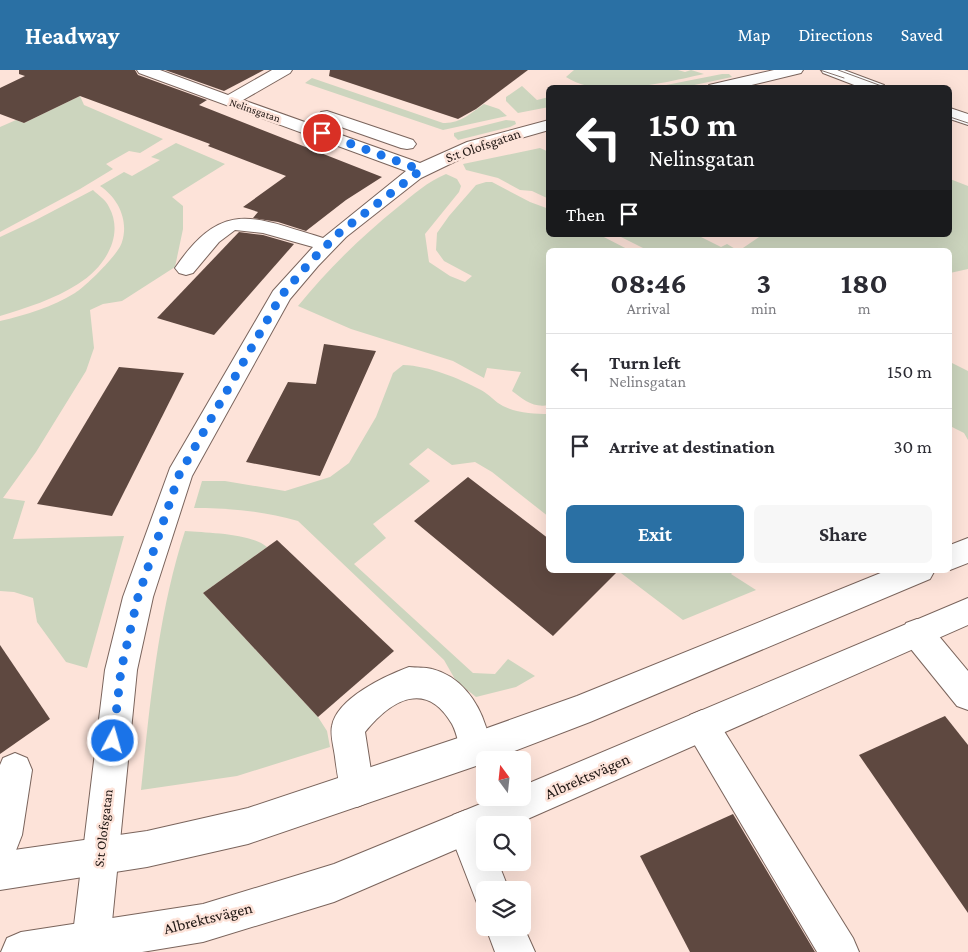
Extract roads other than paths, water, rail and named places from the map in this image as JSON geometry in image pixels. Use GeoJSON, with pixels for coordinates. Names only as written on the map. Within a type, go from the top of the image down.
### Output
{"type":"FeatureCollection","features":[{"type":"Feature","properties":{"kind":"street","name":"Nelinsgatan"},"geometry":{"type":"LineString","coordinates":[[145,70],[421,170]]}},
{"type":"Feature","properties":{"kind":"street"},"geometry":{"type":"LineString","coordinates":[[229,101],[284,70]]}},
{"type":"Feature","properties":{"kind":"street"},"geometry":{"type":"LineString","coordinates":[[729,82],[795,70]]}},
{"type":"Feature","properties":{"kind":"street"},"geometry":{"type":"LineString","coordinates":[[829,70],[870,85]]}},
{"type":"Feature","properties":{"kind":"street"},"geometry":{"type":"LineString","coordinates":[[314,111],[407,144]]}},
{"type":"Feature","properties":{"kind":"street"},"geometry":{"type":"LineString","coordinates":[[952,114],[968,120]]}},
{"type":"Feature","properties":{"kind":"street"},"geometry":{"type":"LineString","coordinates":[[322,133],[342,121]]}},
{"type":"Feature","properties":{"kind":"street","name":"S:t Olofsgatan"},"geometry":{"type":"LineString","coordinates":[[91,942],[121,670],[138,597],[179,475],[281,296],[327,245],[365,212],[421,170],[473,146],[546,126]]}},
{"type":"Feature","properties":{"kind":"street"},"geometry":{"type":"LineString","coordinates":[[186,268],[207,242],[230,225],[245,224],[327,245]]}},
{"type":"Feature","properties":{"kind":"street"},"geometry":{"type":"LineString","coordinates":[[952,557],[968,550]]}},
{"type":"Feature","properties":{"kind":"street"},"geometry":{"type":"LineString","coordinates":[[0,871],[147,849],[248,826],[476,749],[578,711],[913,573]]}},
{"type":"Feature","properties":{"kind":"street","name":"Albrektsvägen"},"geometry":{"type":"LineString","coordinates":[[21,952],[203,923],[334,884],[968,611]]}},
{"type":"Feature","properties":{"kind":"street"},"geometry":{"type":"LineString","coordinates":[[917,633],[968,695]]}},
{"type":"Feature","properties":{"kind":"street"},"geometry":{"type":"LineString","coordinates":[[357,790],[348,727],[363,708],[388,692],[409,682],[432,684],[451,696],[468,718],[476,749]]}},
{"type":"Feature","properties":{"kind":"street"},"geometry":{"type":"LineString","coordinates":[[702,726],[839,952]]}},
{"type":"Feature","properties":{"kind":"street"},"geometry":{"type":"LineString","coordinates":[[0,845],[4,835],[15,770]]}},
{"type":"Feature","properties":{"kind":"street"},"geometry":{"type":"LineString","coordinates":[[466,828],[487,881]]}},
{"type":"Feature","properties":{"kind":"street"},"geometry":{"type":"LineString","coordinates":[[508,936],[515,952]]}},
{"type":"Feature","properties":{"kind":"tram line"},"geometry":{"type":"LineString","coordinates":[[820,70],[844,78]]}},
{"type":"Feature","properties":{"kind":"tram line"},"geometry":{"type":"LineString","coordinates":[[838,70],[879,85]]}},
{"type":"Feature","properties":{"kind":"tram line"},"geometry":{"type":"LineString","coordinates":[[952,118],[968,123]]}}]}
